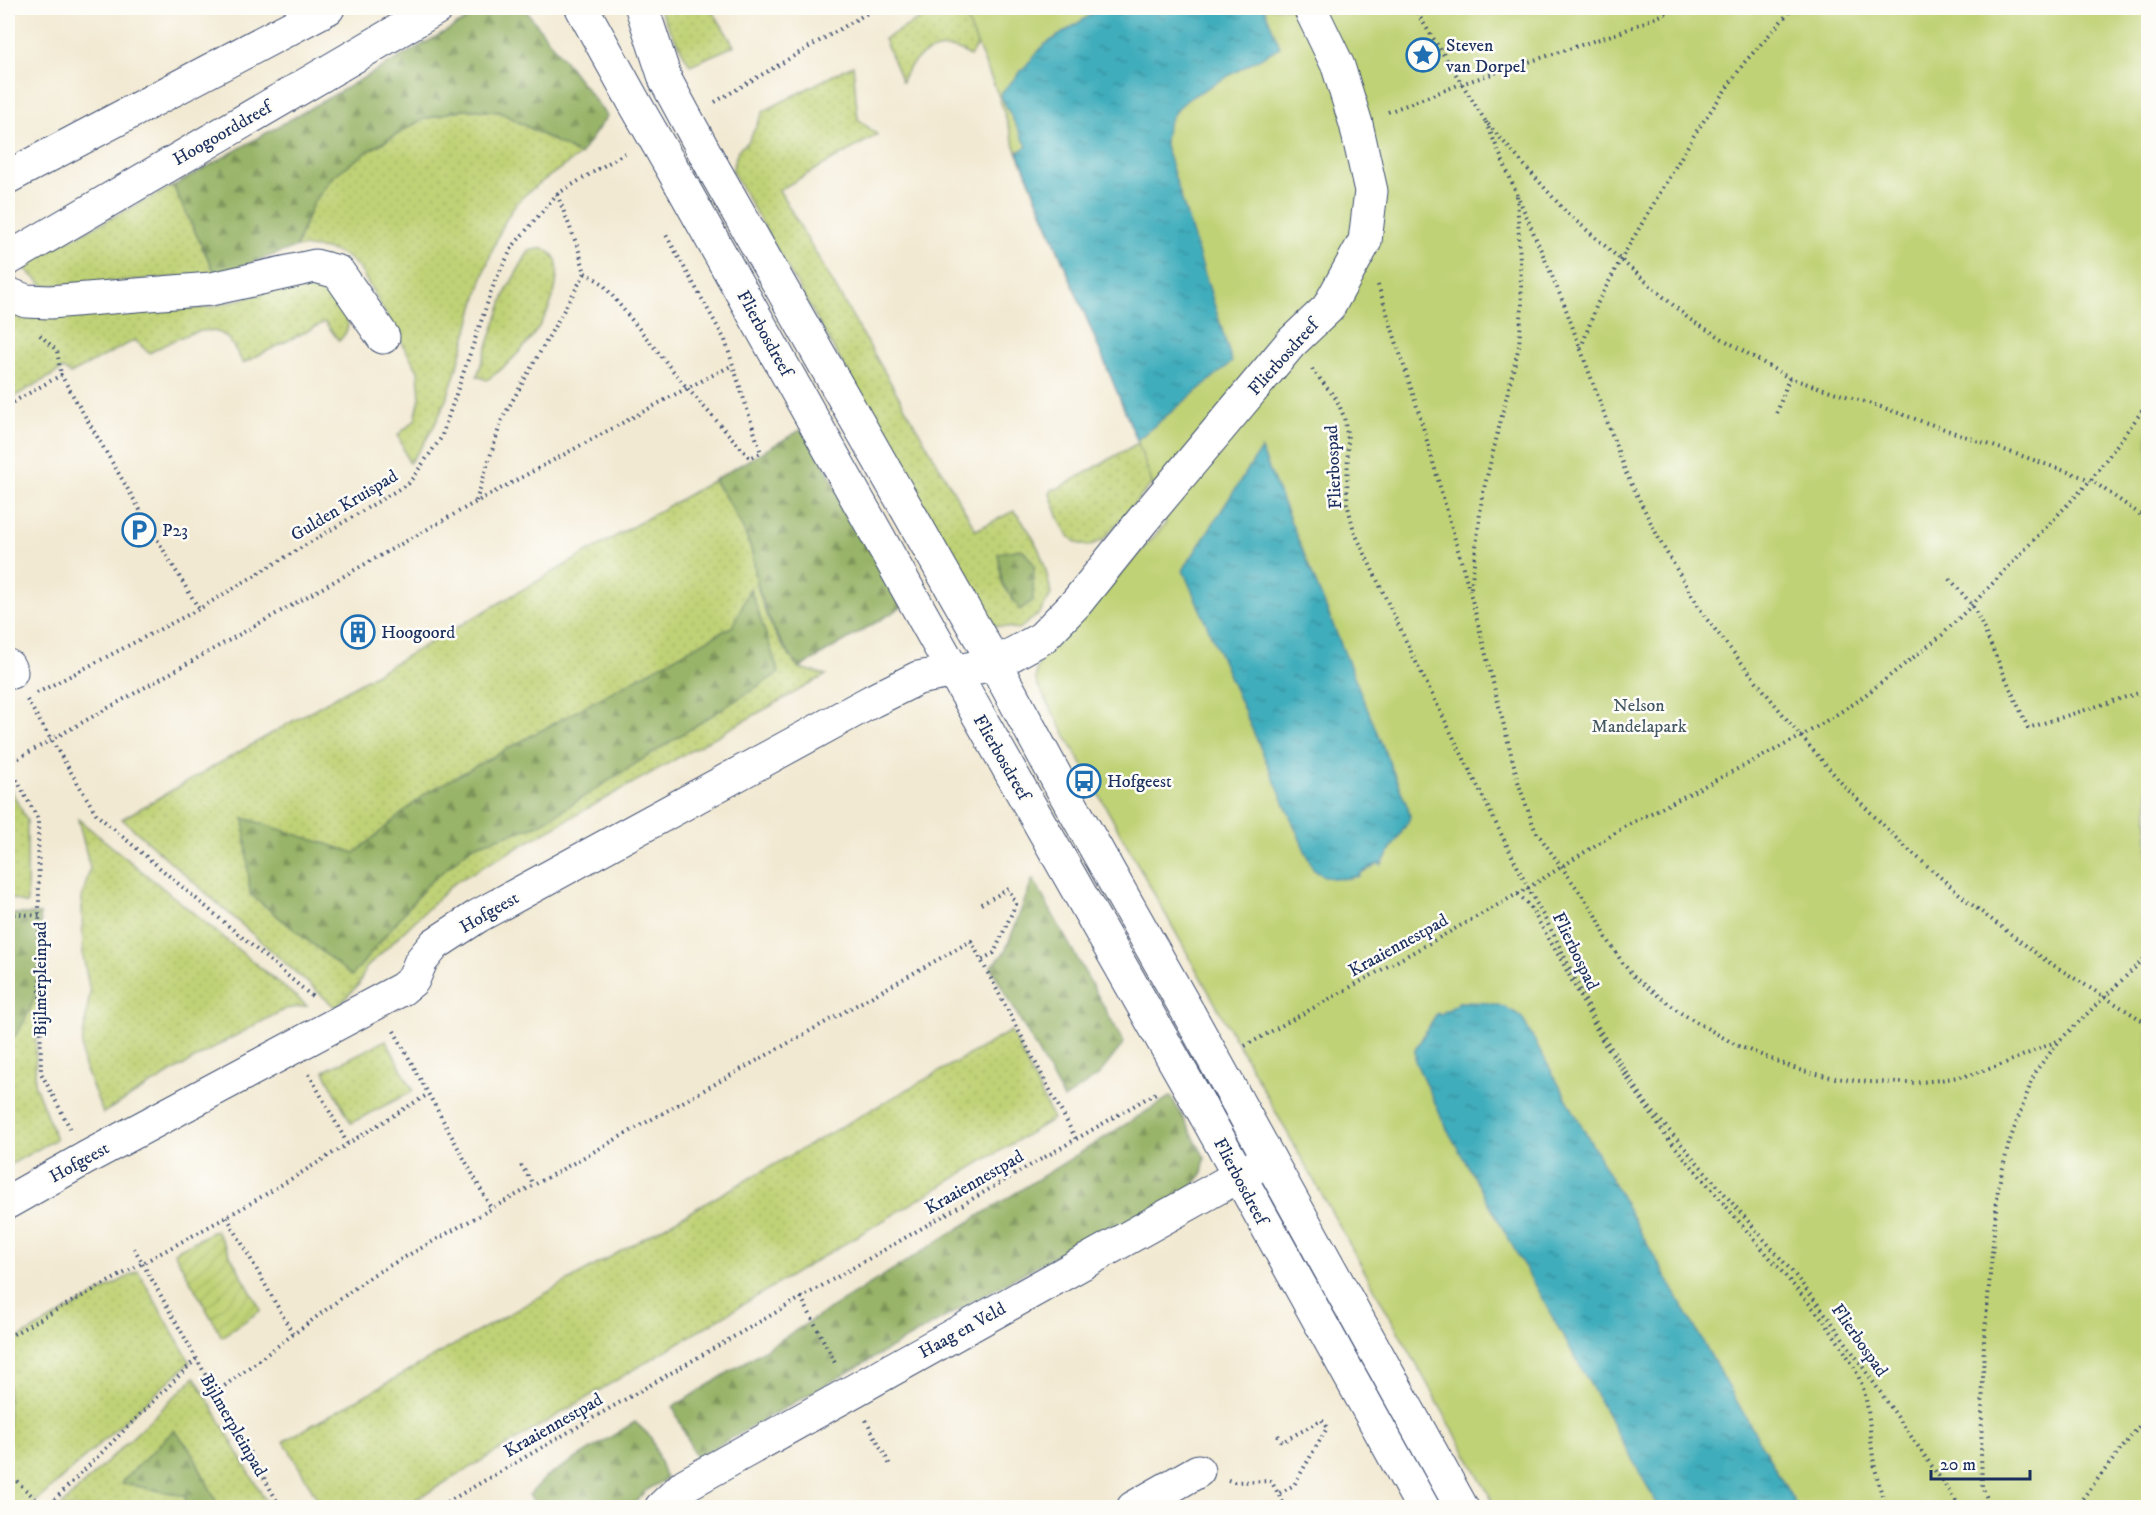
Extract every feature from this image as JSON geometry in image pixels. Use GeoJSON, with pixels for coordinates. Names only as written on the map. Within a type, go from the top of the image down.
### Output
{"type":"FeatureCollection","features":[{"type":"Feature","properties":{"kind":"street"},"geometry":{"type":"LineString","coordinates":[[8,177],[328,8]]}},
{"type":"Feature","properties":{"kind":"street","name":"Hoogoorddreef"},"geometry":{"type":"LineString","coordinates":[[8,259],[437,8]]}},
{"type":"Feature","properties":{"kind":"street","name":"Flierbosdreef"},"geometry":{"type":"LineString","coordinates":[[642,8],[666,81],[712,166],[995,664],[1462,1508]]}},
{"type":"Feature","properties":{"kind":"street","name":"Flierbosdreef"},"geometry":{"type":"LineString","coordinates":[[995,664],[1042,638],[1077,602],[1291,343],[1328,308],[1365,241],[1371,191],[1356,124],[1338,66],[1310,8]]}},
{"type":"Feature","properties":{"kind":"street","name":"Flierbosdreef"},"geometry":{"type":"LineString","coordinates":[[581,9],[1206,1116],[1423,1508]]}},
{"type":"Feature","properties":{"kind":"street"},"geometry":{"type":"LineString","coordinates":[[8,294],[26,301],[50,302],[211,289],[315,266],[338,272],[383,337]]}},
{"type":"Feature","properties":{"kind":"street","name":"Hofgeest"},"geometry":{"type":"LineString","coordinates":[[8,1202],[402,989],[413,980],[422,961],[435,944],[478,916],[872,701],[918,678],[995,664]]}},
{"type":"Feature","properties":{"kind":"street","name":"Haag en Veld"},"geometry":{"type":"LineString","coordinates":[[661,1508],[685,1485],[1269,1159]]}},
{"type":"Feature","properties":{"kind":"street"},"geometry":{"type":"LineString","coordinates":[[1133,1508],[1198,1471]]}},
{"type":"Feature","properties":{"kind":"path"},"geometry":{"type":"LineString","coordinates":[[721,98],[876,8]]}},
{"type":"Feature","properties":{"kind":"path"},"geometry":{"type":"LineString","coordinates":[[1414,8],[1486,122],[1566,212],[1689,319],[1789,378],[1878,406],[2091,480],[2148,520]]}},
{"type":"Feature","properties":{"kind":"path"},"geometry":{"type":"LineString","coordinates":[[1356,124],[1461,84],[1621,32],[1678,8]]}},
{"type":"Feature","properties":{"kind":"path"},"geometry":{"type":"LineString","coordinates":[[1581,349],[1597,304],[1696,132],[1744,63],[1793,8]]}},
{"type":"Feature","properties":{"kind":"path"},"geometry":{"type":"LineString","coordinates":[[1486,122],[1517,190],[1581,349],[1626,472],[1661,543],[1705,617],[1752,678],[1845,787],[1893,835],[1954,889],[2045,960],[2148,1024]]}},
{"type":"Feature","properties":{"kind":"path","name":"Gulden Kruispad"},"geometry":{"type":"LineString","coordinates":[[17,704],[15,679],[200,609],[409,483],[441,438],[495,281],[513,246],[557,194],[618,157]]}},
{"type":"Feature","properties":{"kind":"path"},"geometry":{"type":"LineString","coordinates":[[1470,592],[1482,497],[1519,346],[1522,306],[1517,190]]}},
{"type":"Feature","properties":{"kind":"path"},"geometry":{"type":"LineString","coordinates":[[557,194],[585,273],[602,284],[687,388],[750,458],[761,453],[725,340],[665,232]]}},
{"type":"Feature","properties":{"kind":"path"},"geometry":{"type":"LineString","coordinates":[[1365,241],[1419,413],[1470,592],[1519,785],[1535,830],[1596,915],[1606,938],[1635,978],[1681,1013],[1736,1045],[1799,1070],[1835,1078],[1911,1083],[1970,1075],[2061,1040]]}},
{"type":"Feature","properties":{"kind":"path"},"geometry":{"type":"LineString","coordinates":[[476,502],[502,419],[585,273]]}},
{"type":"Feature","properties":{"kind":"path","name":"Flierbospad"},"geometry":{"type":"LineString","coordinates":[[1291,343],[1341,408],[1348,439],[1347,504],[1354,531],[1414,658],[1599,1029],[1648,1106],[1795,1275],[1830,1320],[1961,1508]]}},
{"type":"Feature","properties":{"kind":"path"},"geometry":{"type":"LineString","coordinates":[[8,763],[52,741],[476,502],[733,365]]}},
{"type":"Feature","properties":{"kind":"path"},"geometry":{"type":"LineString","coordinates":[[8,405],[61,375],[200,609]]}},
{"type":"Feature","properties":{"kind":"path"},"geometry":{"type":"LineString","coordinates":[[1776,413],[1789,378]]}},
{"type":"Feature","properties":{"kind":"path"},"geometry":{"type":"LineString","coordinates":[[1528,888],[1626,826],[1802,736],[1856,702],[1942,635],[2091,480],[2148,403]]}},
{"type":"Feature","properties":{"kind":"path"},"geometry":{"type":"LineString","coordinates":[[1950,579],[1972,605],[2028,728],[2148,690]]}},
{"type":"Feature","properties":{"kind":"path"},"geometry":{"type":"LineString","coordinates":[[15,679],[98,815],[342,1022]]}},
{"type":"Feature","properties":{"kind":"path","name":"Bijlmerpleinpad"},"geometry":{"type":"LineString","coordinates":[[8,763],[38,819],[40,1074],[86,1158]]}},
{"type":"Feature","properties":{"kind":"path","name":"Kraaiennestpad"},"geometry":{"type":"LineString","coordinates":[[1242,1047],[1528,888]]}},
{"type":"Feature","properties":{"kind":"path"},"geometry":{"type":"LineString","coordinates":[[981,904],[1009,889],[1016,904],[994,953],[981,960]]}},
{"type":"Feature","properties":{"kind":"path"},"geometry":{"type":"LineString","coordinates":[[1518,894],[1529,905],[1563,963],[1603,1042],[1665,1135],[1824,1321],[1844,1349],[1861,1382],[1870,1422],[1879,1487],[1887,1508]]}},
{"type":"Feature","properties":{"kind":"path"},"geometry":{"type":"LineString","coordinates":[[8,913],[40,916]]}},
{"type":"Feature","properties":{"kind":"path"},"geometry":{"type":"LineString","coordinates":[[215,1392],[371,1276],[971,941],[1076,1139]]}},
{"type":"Feature","properties":{"kind":"path"},"geometry":{"type":"LineString","coordinates":[[1991,1508],[1982,1486],[1980,1422],[1984,1341],[1998,1188],[2009,1143],[2035,1072],[2061,1040],[2148,954]]}},
{"type":"Feature","properties":{"kind":"path"},"geometry":{"type":"LineString","coordinates":[[378,1002],[491,1208]]}},
{"type":"Feature","properties":{"kind":"path"},"geometry":{"type":"LineString","coordinates":[[295,1047],[346,1143]]}},
{"type":"Feature","properties":{"kind":"path","name":"Kraaiennestpad"},"geometry":{"type":"LineString","coordinates":[[437,1508],[1161,1090]]}},
{"type":"Feature","properties":{"kind":"path"},"geometry":{"type":"LineString","coordinates":[[8,1337],[227,1217],[331,1156],[346,1143],[427,1095]]}},
{"type":"Feature","properties":{"kind":"path"},"geometry":{"type":"LineString","coordinates":[[521,1165],[533,1184]]}},
{"type":"Feature","properties":{"kind":"path"},"geometry":{"type":"LineString","coordinates":[[227,1217],[293,1334]]}},
{"type":"Feature","properties":{"kind":"path","name":"Bijlmerpleinpad"},"geometry":{"type":"LineString","coordinates":[[134,1248],[281,1508]]}},
{"type":"Feature","properties":{"kind":"path"},"geometry":{"type":"LineString","coordinates":[[8,1473],[46,1508],[196,1359]]}},
{"type":"Feature","properties":{"kind":"path"},"geometry":{"type":"LineString","coordinates":[[2075,1508],[2148,1414]]}},
{"type":"Feature","properties":{"kind":"path"},"geometry":{"type":"LineString","coordinates":[[1278,1435],[1282,1442],[1322,1420],[1326,1428],[1294,1485],[1278,1494]]}},
{"type":"Feature","properties":{"kind":"path"},"geometry":{"type":"LineString","coordinates":[[1198,1471],[1234,1482],[1271,1481],[1286,1508]]}},
{"type":"Feature","properties":{"kind":"green space"},"geometry":{"type":"Polygon","coordinates":[[[487,8],[524,8],[607,116],[580,155],[500,112],[464,109],[421,120],[370,150],[333,176],[312,205],[296,247],[216,275],[173,186],[487,8]]]}},
{"type":"Feature","properties":{"kind":"green space"},"geometry":{"type":"Polygon","coordinates":[[[658,8],[711,8],[734,46],[690,65],[658,8]]]}},
{"type":"Feature","properties":{"kind":"green space"},"geometry":{"type":"Polygon","coordinates":[[[939,8],[1014,8],[993,21],[970,56],[950,48],[930,51],[913,63],[902,82],[884,39],[939,8]]]}},
{"type":"Feature","properties":{"kind":"green space","name":"Nelson Mandelapark"},"geometry":{"type":"Polygon","coordinates":[[[962,8],[2148,8],[2148,1507],[1496,1507],[1036,682],[1036,670],[1041,659],[1068,633],[1166,523],[1137,440],[1016,149],[999,97],[962,8]]]}},
{"type":"Feature","properties":{"kind":"green space"},"geometry":{"type":"Polygon","coordinates":[[[853,65],[858,119],[877,135],[779,190],[976,530],[1014,511],[1029,530],[1043,560],[1051,594],[1040,613],[1019,629],[992,625],[732,171],[738,150],[748,142],[764,111],[853,65]]]}},
{"type":"Feature","properties":{"kind":"green space"},"geometry":{"type":"Polygon","coordinates":[[[464,109],[500,112],[580,155],[533,188],[512,209],[497,239],[485,272],[456,373],[444,405],[429,435],[409,463],[398,435],[415,420],[420,398],[418,371],[360,269],[346,257],[331,250],[296,247],[312,205],[333,176],[370,150],[421,120],[464,109]]]}},
{"type":"Feature","properties":{"kind":"green space"},"geometry":{"type":"Polygon","coordinates":[[[173,186],[216,275],[44,286],[21,265],[173,186]]]}},
{"type":"Feature","properties":{"kind":"green space"},"geometry":{"type":"Polygon","coordinates":[[[544,248],[552,254],[558,270],[555,291],[543,321],[523,348],[499,371],[487,380],[477,376],[507,289],[529,251],[544,248]]]}},
{"type":"Feature","properties":{"kind":"green space"},"geometry":{"type":"Polygon","coordinates":[[[316,279],[333,283],[344,305],[348,327],[339,341],[325,322],[243,363],[227,338],[212,331],[184,336],[149,353],[135,340],[70,374],[63,369],[8,400],[8,317],[211,307],[316,279]]]}},
{"type":"Feature","properties":{"kind":"green space"},"geometry":{"type":"Polygon","coordinates":[[[1268,350],[1103,540],[1088,546],[1073,540],[1067,534],[1050,494],[1052,490],[1138,443],[1268,350]]]}},
{"type":"Feature","properties":{"kind":"green space"},"geometry":{"type":"Polygon","coordinates":[[[804,428],[902,607],[799,668],[770,621],[762,601],[747,539],[735,513],[714,480],[804,428]]]}},
{"type":"Feature","properties":{"kind":"green space"},"geometry":{"type":"Polygon","coordinates":[[[714,480],[739,517],[752,552],[758,589],[767,617],[779,641],[799,668],[826,675],[454,883],[366,968],[359,984],[336,1008],[122,819],[714,480]]]}},
{"type":"Feature","properties":{"kind":"green space"},"geometry":{"type":"Polygon","coordinates":[[[1022,549],[1034,564],[1033,600],[1020,610],[1002,583],[998,553],[1022,549]]]}},
{"type":"Feature","properties":{"kind":"green space"},"geometry":{"type":"Polygon","coordinates":[[[750,588],[779,673],[539,825],[473,846],[428,884],[352,976],[250,894],[244,818],[355,853],[426,793],[733,626],[750,588]]]}},
{"type":"Feature","properties":{"kind":"green space"},"geometry":{"type":"Polygon","coordinates":[[[8,785],[27,820],[27,904],[8,897],[8,785]]]}},
{"type":"Feature","properties":{"kind":"green space"},"geometry":{"type":"Polygon","coordinates":[[[78,819],[307,1006],[285,1009],[218,1045],[103,1113],[83,1063],[82,1044],[90,992],[83,956],[82,898],[90,868],[78,819]]]}},
{"type":"Feature","properties":{"kind":"green space"},"geometry":{"type":"Polygon","coordinates":[[[1033,879],[1124,1043],[1098,1076],[1064,1099],[991,967],[1005,952],[1033,879]]]}},
{"type":"Feature","properties":{"kind":"green space"},"geometry":{"type":"Polygon","coordinates":[[[8,914],[40,914],[42,950],[34,999],[28,1015],[8,1045],[8,914]]]}},
{"type":"Feature","properties":{"kind":"green space"},"geometry":{"type":"Polygon","coordinates":[[[40,977],[35,1085],[56,1139],[8,1166],[8,1045],[28,1013],[40,977]]]}},
{"type":"Feature","properties":{"kind":"green space"},"geometry":{"type":"Polygon","coordinates":[[[1011,1031],[1053,1119],[404,1507],[322,1507],[284,1441],[1011,1031]]]}},
{"type":"Feature","properties":{"kind":"green space"},"geometry":{"type":"Polygon","coordinates":[[[386,1040],[413,1091],[351,1123],[324,1071],[386,1040]]]}},
{"type":"Feature","properties":{"kind":"green space"},"geometry":{"type":"Polygon","coordinates":[[[1171,1096],[1205,1158],[1202,1174],[1176,1207],[1118,1250],[1105,1227],[696,1458],[673,1407],[1171,1096]]]}},
{"type":"Feature","properties":{"kind":"green space"},"geometry":{"type":"Polygon","coordinates":[[[216,1230],[261,1310],[222,1337],[174,1252],[216,1230]]]}},
{"type":"Feature","properties":{"kind":"green space"},"geometry":{"type":"Polygon","coordinates":[[[138,1271],[190,1362],[30,1507],[8,1507],[8,1344],[138,1271]]]}},
{"type":"Feature","properties":{"kind":"green space"},"geometry":{"type":"Polygon","coordinates":[[[195,1377],[269,1507],[219,1507],[190,1449],[185,1507],[59,1508],[195,1377]]]}},
{"type":"Feature","properties":{"kind":"green space"},"geometry":{"type":"Polygon","coordinates":[[[635,1422],[651,1437],[666,1479],[645,1491],[631,1507],[539,1507],[529,1495],[546,1477],[635,1422]]]}},
{"type":"Feature","properties":{"kind":"green space"},"geometry":{"type":"Polygon","coordinates":[[[174,1430],[190,1449],[219,1507],[185,1507],[186,1496],[121,1483],[174,1430]]]}},
{"type":"Feature","properties":{"kind":"water"},"geometry":{"type":"Polygon","coordinates":[[[1101,8],[1264,8],[1280,47],[1191,97],[1179,107],[1168,124],[1165,145],[1232,362],[1137,440],[1018,152],[1027,146],[1000,95],[1044,45],[1101,8]]]}},
{"type":"Feature","properties":{"kind":"water"},"geometry":{"type":"Polygon","coordinates":[[[1261,449],[1410,816],[1381,865],[1379,863],[1359,874],[1360,876],[1335,878],[1324,876],[1313,869],[1183,570],[1261,449]]]}},
{"type":"Feature","properties":{"kind":"water"},"geometry":{"type":"Polygon","coordinates":[[[1458,1002],[1500,1005],[1522,1018],[1797,1507],[1659,1507],[1447,1129],[1415,1061],[1415,1050],[1437,1013],[1439,1015],[1458,1002]]]}},
{"type":"Feature","properties":{"kind":"place","name":"Steven van Dorpel"},"geometry":{"type":"Point","coordinates":[1423,55]}},
{"type":"Feature","properties":{"kind":"place","name":"P23"},"geometry":{"type":"Point","coordinates":[139,530]}},
{"type":"Feature","properties":{"kind":"place","name":"Hoogoord"},"geometry":{"type":"Point","coordinates":[358,632]}},
{"type":"Feature","properties":{"kind":"place","name":"Hofgeest"},"geometry":{"type":"Point","coordinates":[1084,781]}}]}
